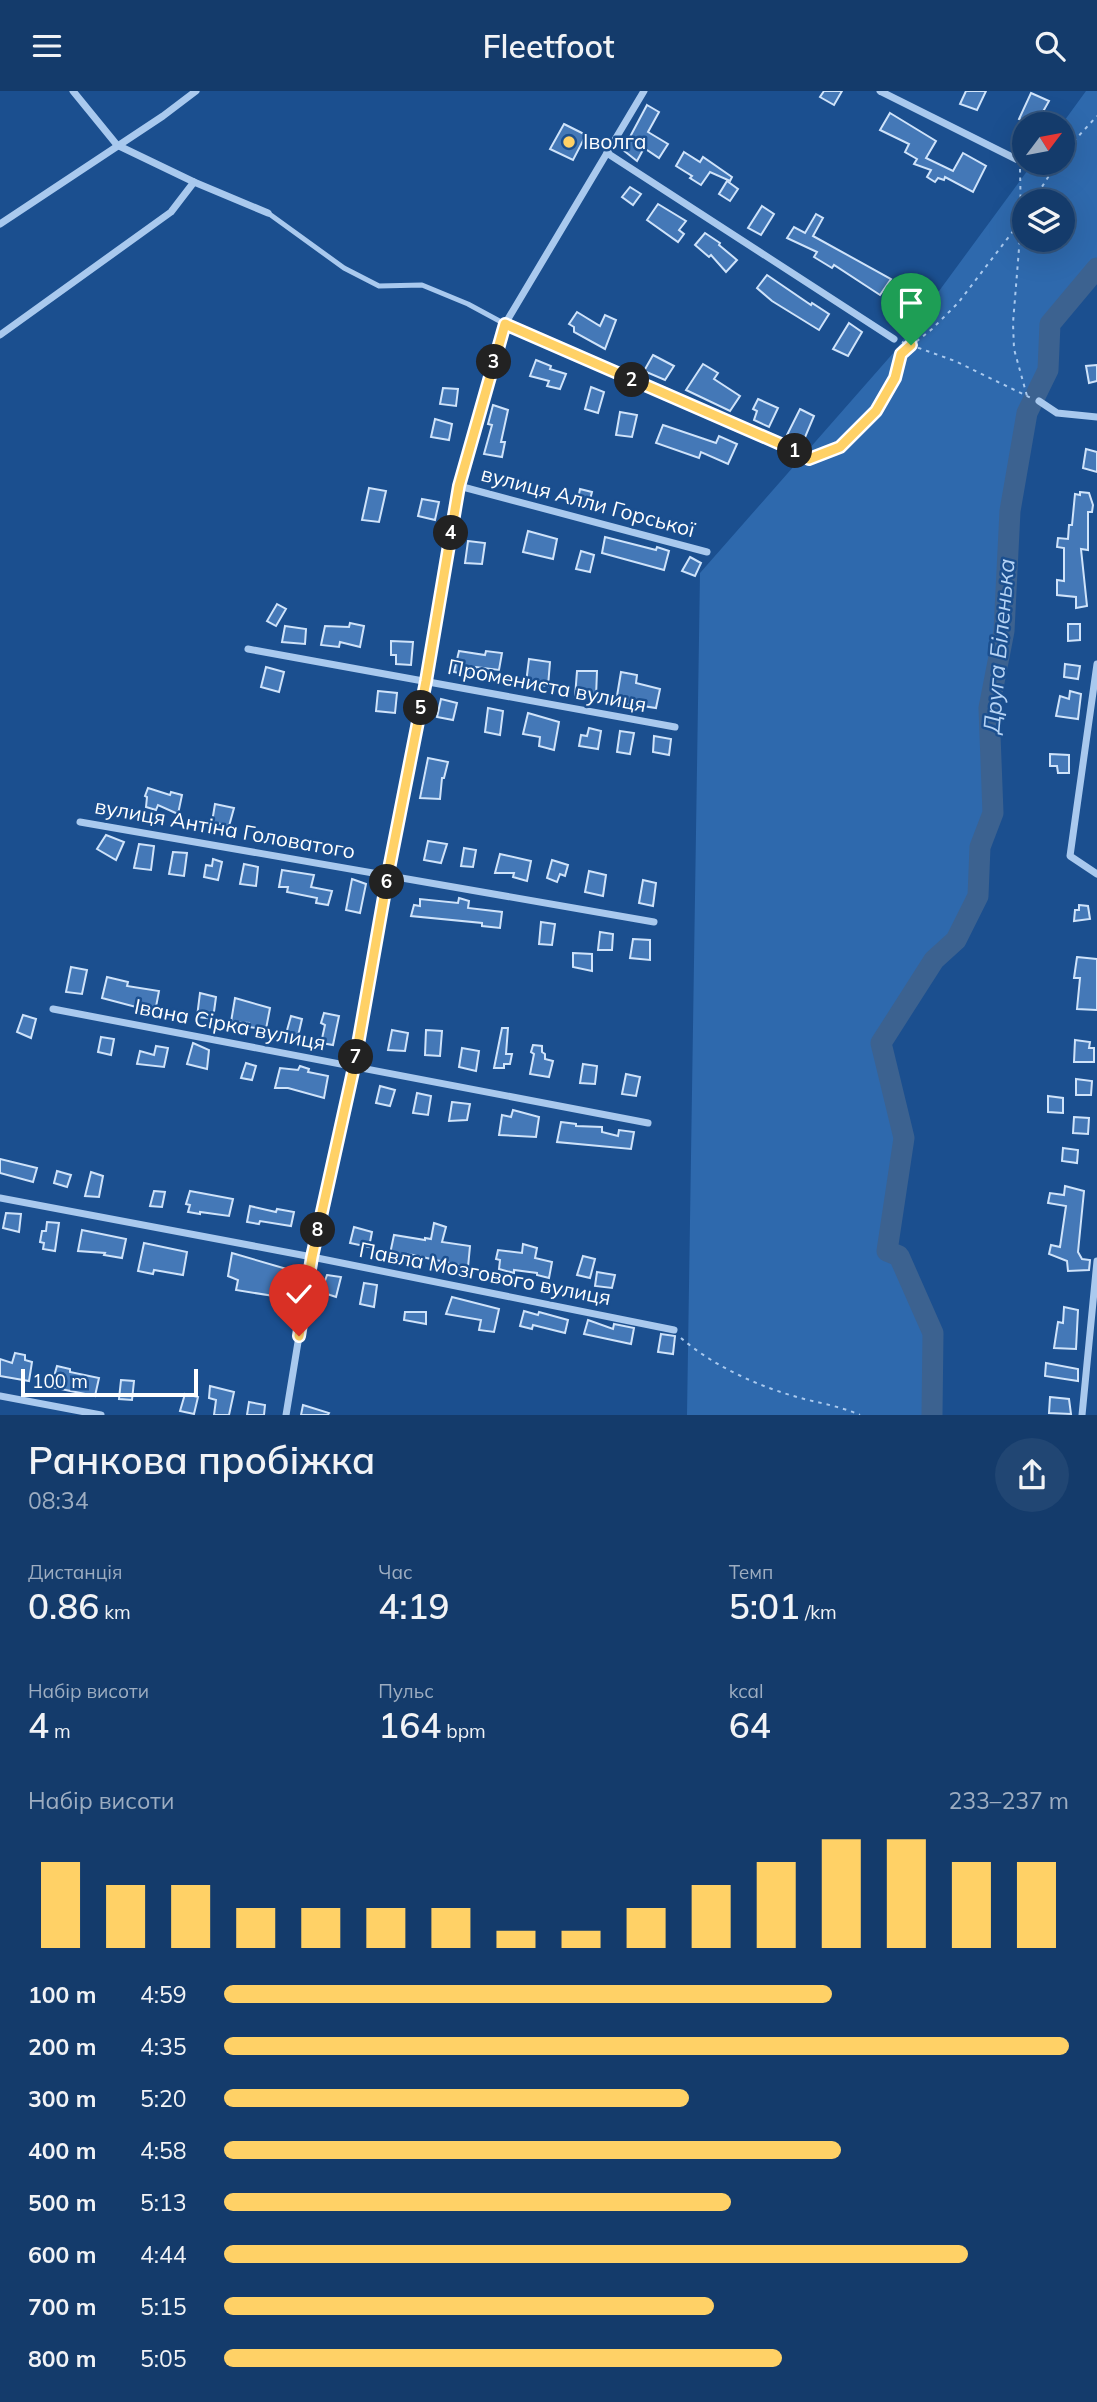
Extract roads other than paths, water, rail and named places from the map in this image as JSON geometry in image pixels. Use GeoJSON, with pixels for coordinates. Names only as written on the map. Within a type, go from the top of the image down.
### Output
{"type":"FeatureCollection","features":[{"type":"Feature","properties":{"kind":"street"},"geometry":{"type":"LineString","coordinates":[[73,91],[117,145],[194,182],[268,213]]}},
{"type":"Feature","properties":{"kind":"street"},"geometry":{"type":"LineString","coordinates":[[0,224],[163,116],[196,91]]}},
{"type":"Feature","properties":{"kind":"street"},"geometry":{"type":"LineString","coordinates":[[286,1415],[312,1257],[354,1067],[426,681],[459,486],[505,324],[644,91]]}},
{"type":"Feature","properties":{"kind":"street"},"geometry":{"type":"LineString","coordinates":[[880,91],[1012,157]]}},
{"type":"Feature","properties":{"kind":"street"},"geometry":{"type":"LineString","coordinates":[[607,153],[894,339]]}},
{"type":"Feature","properties":{"kind":"street"},"geometry":{"type":"LineString","coordinates":[[0,335],[171,212],[194,182]]}},
{"type":"Feature","properties":{"kind":"street"},"geometry":{"type":"LineString","coordinates":[[505,324],[792,449]]}},
{"type":"Feature","properties":{"kind":"street"},"geometry":{"type":"LineString","coordinates":[[1038,401],[1057,413],[1097,417]]}},
{"type":"Feature","properties":{"kind":"street","name":"вулиця Алли Горської"},"geometry":{"type":"LineString","coordinates":[[459,486],[708,552]]}},
{"type":"Feature","properties":{"kind":"street","name":"Промениста вулиця"},"geometry":{"type":"LineString","coordinates":[[248,649],[675,727]]}},
{"type":"Feature","properties":{"kind":"street"},"geometry":{"type":"LineString","coordinates":[[1097,664],[1070,856],[1097,874]]}},
{"type":"Feature","properties":{"kind":"street","name":"вулиця Антіна Головатого"},"geometry":{"type":"LineString","coordinates":[[80,822],[654,922]]}},
{"type":"Feature","properties":{"kind":"street","name":"Івана Сірка вулиця"},"geometry":{"type":"LineString","coordinates":[[53,1009],[648,1122]]}},
{"type":"Feature","properties":{"kind":"street","name":"Павла Мозгового вулиця"},"geometry":{"type":"LineString","coordinates":[[0,1198],[674,1330]]}},
{"type":"Feature","properties":{"kind":"street"},"geometry":{"type":"LineString","coordinates":[[1082,1415],[1097,1261]]}},
{"type":"Feature","properties":{"kind":"street"},"geometry":{"type":"LineString","coordinates":[[0,1397],[101,1415]]}},
{"type":"Feature","properties":{"kind":"lane"},"geometry":{"type":"LineString","coordinates":[[268,213],[344,268],[379,286],[422,285],[468,304],[505,324]]}},
{"type":"Feature","properties":{"kind":"waterway","name":"Друга Біленька"},"geometry":{"type":"LineString","coordinates":[[932,1415],[933,1333],[899,1256],[887,1251],[904,1138],[881,1043],[934,960],[956,940],[978,896],[980,847],[993,813],[989,708],[1004,631],[1010,511],[1027,413],[1048,370],[1050,324],[1097,268]]}},
{"type":"Feature","properties":{"kind":"place","name":"Іволга"},"geometry":{"type":"Point","coordinates":[569,142]}}]}
